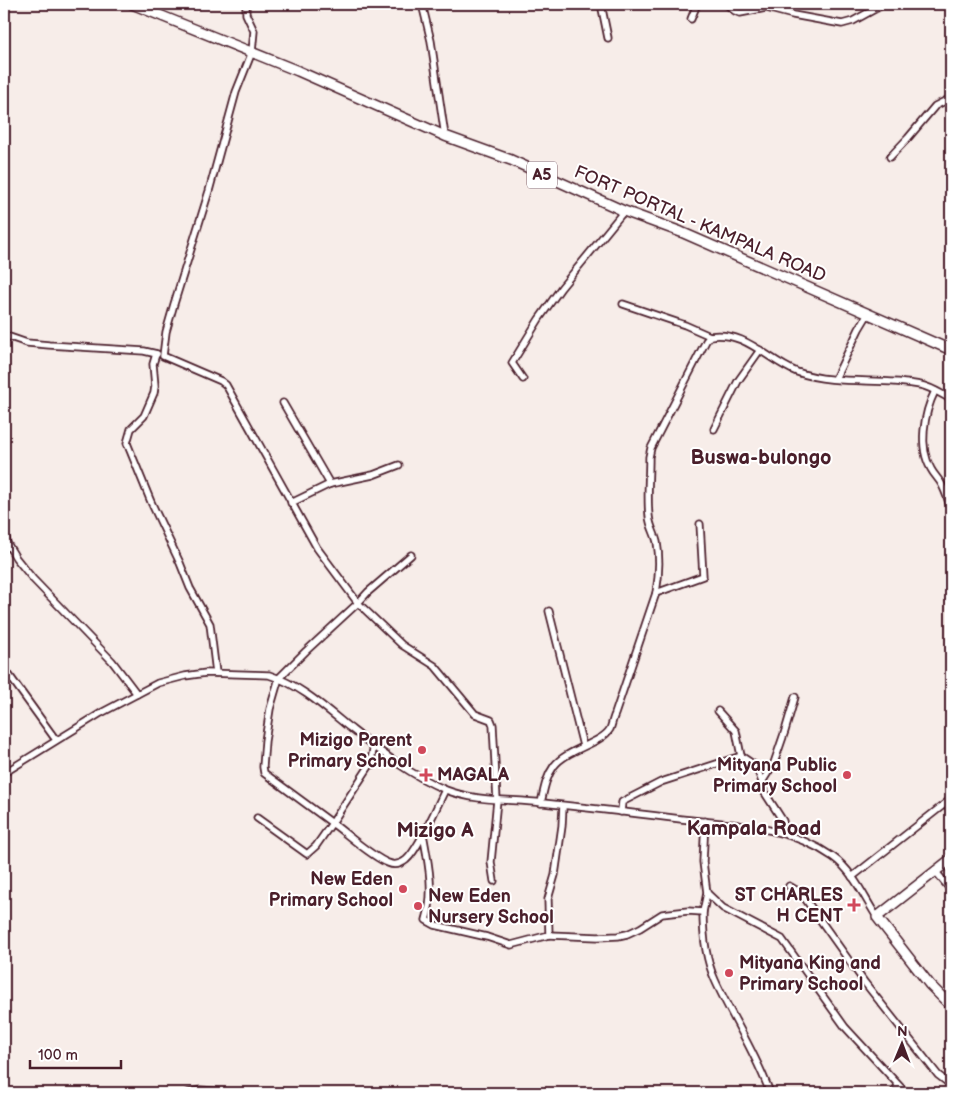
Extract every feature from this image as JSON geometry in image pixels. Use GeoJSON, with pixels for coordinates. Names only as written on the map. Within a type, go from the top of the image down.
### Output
{"type":"FeatureCollection","features":[{"type":"Feature","properties":{"kind":"main road","name":"FORT PORTAL - KAMPALA ROAD"},"geometry":{"type":"LineString","coordinates":[[132,4],[298,71],[445,136],[511,160],[624,211],[681,232],[951,350]]}},
{"type":"Feature","properties":{"kind":"main road"},"geometry":{"type":"LineString","coordinates":[[951,858],[878,917],[930,985],[951,1006]]}},
{"type":"Feature","properties":{"kind":"street"},"geometry":{"type":"LineString","coordinates":[[163,356],[169,323],[209,191],[236,92],[252,52],[254,31],[246,14],[246,4]]}},
{"type":"Feature","properties":{"kind":"street"},"geometry":{"type":"LineString","coordinates":[[422,4],[431,41],[445,136]]}},
{"type":"Feature","properties":{"kind":"street"},"geometry":{"type":"LineString","coordinates":[[601,4],[608,38]]}},
{"type":"Feature","properties":{"kind":"street"},"geometry":{"type":"LineString","coordinates":[[691,19],[697,4]]}},
{"type":"Feature","properties":{"kind":"street"},"geometry":{"type":"LineString","coordinates":[[726,4],[740,13],[766,8],[842,24],[884,4]]}},
{"type":"Feature","properties":{"kind":"street"},"geometry":{"type":"LineString","coordinates":[[890,157],[935,106],[951,98]]}},
{"type":"Feature","properties":{"kind":"street"},"geometry":{"type":"LineString","coordinates":[[523,380],[512,363],[539,318],[561,288],[624,211]]}},
{"type":"Feature","properties":{"kind":"street"},"geometry":{"type":"LineString","coordinates":[[623,304],[685,325],[710,336],[727,335],[741,338],[797,372],[835,379],[920,385],[951,399]]}},
{"type":"Feature","properties":{"kind":"street"},"geometry":{"type":"LineString","coordinates":[[835,379],[868,314]]}},
{"type":"Feature","properties":{"kind":"street"},"geometry":{"type":"LineString","coordinates":[[4,335],[27,343],[156,354],[221,381],[226,385],[317,548],[358,603],[402,645],[435,666],[475,714],[491,720],[493,725],[497,800],[491,862],[494,881]]}},
{"type":"Feature","properties":{"kind":"street"},"geometry":{"type":"LineString","coordinates":[[541,803],[546,778],[555,764],[565,756],[602,736],[609,729],[656,593],[659,559],[656,540],[651,530],[648,515],[649,457],[651,448],[706,340],[710,336]]}},
{"type":"Feature","properties":{"kind":"street"},"geometry":{"type":"LineString","coordinates":[[714,429],[738,381],[760,350]]}},
{"type":"Feature","properties":{"kind":"street"},"geometry":{"type":"LineString","coordinates":[[156,354],[153,364],[154,393],[144,416],[131,429],[127,443],[190,588],[210,624],[216,673]]}},
{"type":"Feature","properties":{"kind":"street"},"geometry":{"type":"LineString","coordinates":[[935,391],[930,400],[924,433],[924,448],[931,470],[943,487],[951,510]]}},
{"type":"Feature","properties":{"kind":"street"},"geometry":{"type":"LineString","coordinates":[[283,403],[330,484]]}},
{"type":"Feature","properties":{"kind":"street"},"geometry":{"type":"LineString","coordinates":[[291,503],[330,484],[373,475],[399,465]]}},
{"type":"Feature","properties":{"kind":"street"},"geometry":{"type":"LineString","coordinates":[[656,593],[703,576],[700,524]]}},
{"type":"Feature","properties":{"kind":"street"},"geometry":{"type":"LineString","coordinates":[[4,528],[7,543],[19,562],[112,661],[137,694]]}},
{"type":"Feature","properties":{"kind":"street"},"geometry":{"type":"LineString","coordinates":[[411,555],[378,583],[279,678],[270,709],[263,770],[268,776],[389,864],[399,864],[414,852],[446,790]]}},
{"type":"Feature","properties":{"kind":"street"},"geometry":{"type":"LineString","coordinates":[[549,610],[583,746]]}},
{"type":"Feature","properties":{"kind":"street"},"geometry":{"type":"LineString","coordinates":[[4,668],[56,740]]}},
{"type":"Feature","properties":{"kind":"street"},"geometry":{"type":"LineString","coordinates":[[4,773],[101,713],[158,683],[185,676],[216,673],[252,673],[279,678],[311,697],[393,760],[446,790],[497,800],[541,803],[763,828],[802,838],[844,866],[878,917]]}},
{"type":"Feature","properties":{"kind":"street"},"geometry":{"type":"LineString","coordinates":[[762,782],[774,763],[786,731],[795,697]]}},
{"type":"Feature","properties":{"kind":"street"},"geometry":{"type":"LineString","coordinates":[[718,711],[736,731],[741,756],[756,766],[763,790],[783,821],[783,833]]}},
{"type":"Feature","properties":{"kind":"street"},"geometry":{"type":"LineString","coordinates":[[257,818],[308,854],[332,823],[370,764],[374,745]]}},
{"type":"Feature","properties":{"kind":"street"},"geometry":{"type":"LineString","coordinates":[[621,812],[622,802],[661,782],[741,756]]}},
{"type":"Feature","properties":{"kind":"street"},"geometry":{"type":"LineString","coordinates":[[370,764],[393,760]]}},
{"type":"Feature","properties":{"kind":"street"},"geometry":{"type":"LineString","coordinates":[[852,878],[951,799]]}},
{"type":"Feature","properties":{"kind":"street"},"geometry":{"type":"LineString","coordinates":[[549,936],[548,899],[556,875],[563,806]]}},
{"type":"Feature","properties":{"kind":"street"},"geometry":{"type":"LineString","coordinates":[[705,821],[704,862],[707,893],[703,912],[704,939],[714,979],[749,1046],[770,1093]]}},
{"type":"Feature","properties":{"kind":"street"},"geometry":{"type":"LineString","coordinates":[[423,834],[430,876],[426,920],[435,925],[487,937],[511,945],[549,936],[618,936],[640,928],[662,914],[688,911],[703,912]]}},
{"type":"Feature","properties":{"kind":"street"},"geometry":{"type":"LineString","coordinates":[[936,872],[951,890]]}},
{"type":"Feature","properties":{"kind":"street"},"geometry":{"type":"LineString","coordinates":[[789,886],[801,893],[865,984],[938,1075],[951,1085]]}},
{"type":"Feature","properties":{"kind":"street"},"geometry":{"type":"LineString","coordinates":[[707,893],[723,908],[782,938],[845,1027],[906,1093]]}},
{"type":"Feature","properties":{"kind":"street"},"geometry":{"type":"LineString","coordinates":[[893,1093],[898,1086]]}},
{"type":"Feature","properties":{"kind":"street"},"geometry":{"type":"LineString","coordinates":[[188,1093],[200,1090],[215,1091]]}},
{"type":"Feature","properties":{"kind":"place","name":"Mizigo Parent Primary School"},"geometry":{"type":"Point","coordinates":[422,750]}},
{"type":"Feature","properties":{"kind":"place","name":"MAGALA"},"geometry":{"type":"Point","coordinates":[426,775]}},
{"type":"Feature","properties":{"kind":"place","name":"Mityana Public Primary School"},"geometry":{"type":"Point","coordinates":[847,775]}},
{"type":"Feature","properties":{"kind":"place","name":"New Eden Primary School"},"geometry":{"type":"Point","coordinates":[403,889]}},
{"type":"Feature","properties":{"kind":"place","name":"ST CHARLES H CENT"},"geometry":{"type":"Point","coordinates":[854,905]}},
{"type":"Feature","properties":{"kind":"place","name":"New Eden Nursery School"},"geometry":{"type":"Point","coordinates":[418,906]}},
{"type":"Feature","properties":{"kind":"place","name":"Mityana King and Primary School"},"geometry":{"type":"Point","coordinates":[729,973]}},
{"type":"Feature","properties":{"kind":"district","name":"Buswa-bulongo"},"geometry":{"type":"Point","coordinates":[761,458]}},
{"type":"Feature","properties":{"kind":"district","name":"Kampala Road"},"geometry":{"type":"Point","coordinates":[754,829]}},
{"type":"Feature","properties":{"kind":"district","name":"Mizigo A"},"geometry":{"type":"Point","coordinates":[435,831]}}]}
